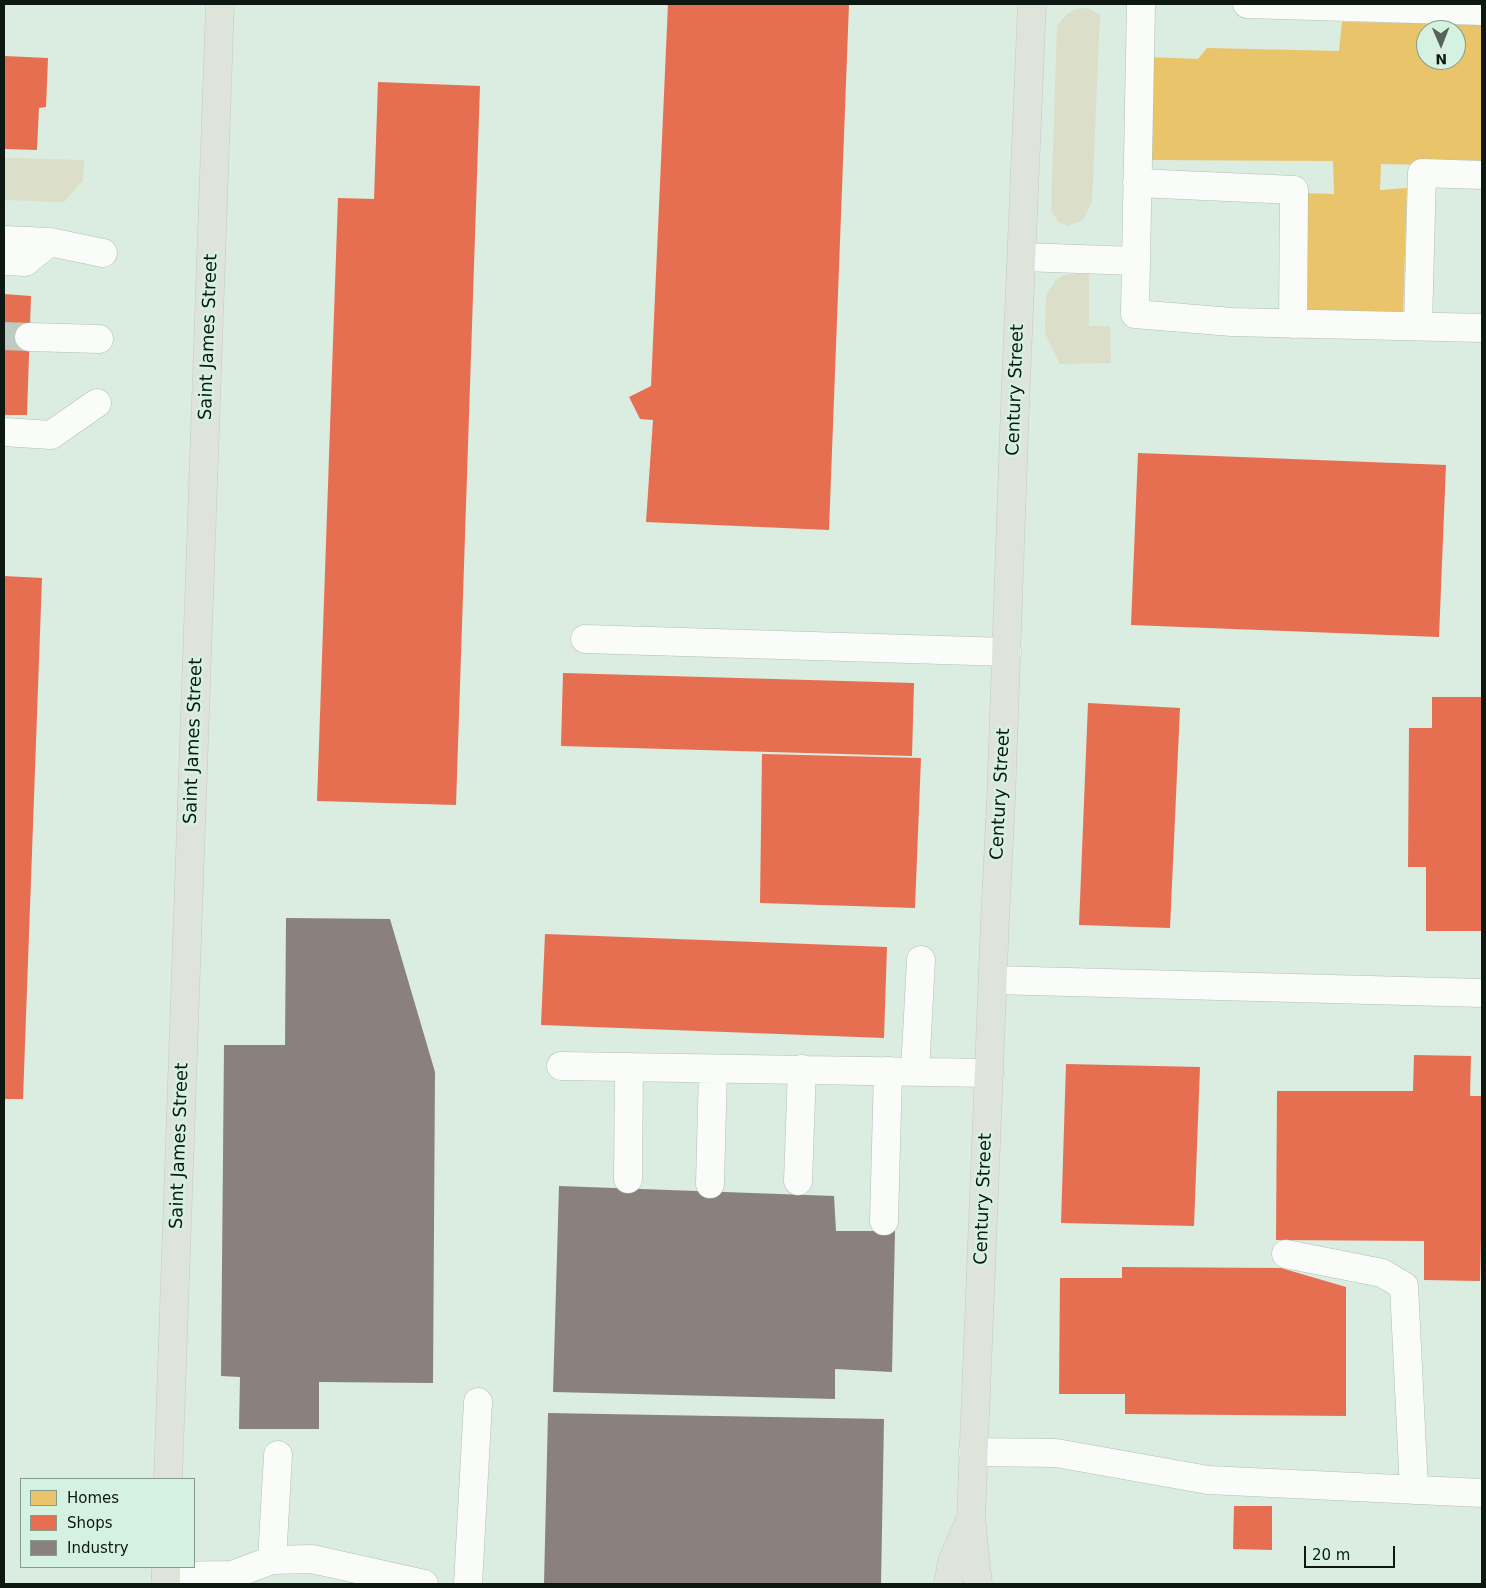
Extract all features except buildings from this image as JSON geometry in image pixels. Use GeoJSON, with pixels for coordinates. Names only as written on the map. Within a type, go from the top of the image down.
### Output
{"type":"FeatureCollection","features":[{"type":"Feature","properties":{"kind":"main road","name":"Saint James Street"},"geometry":{"type":"LineString","coordinates":[[168,1478],[220,4]]}},
{"type":"Feature","properties":{"kind":"main road","name":"Century Street"},"geometry":{"type":"LineString","coordinates":[[978,1584],[970,1518],[1007,652],[1032,4]]}},
{"type":"Feature","properties":{"kind":"main road"},"geometry":{"type":"LineString","coordinates":[[948,1584],[952,1562],[970,1518]]}},
{"type":"Feature","properties":{"kind":"lane"},"geometry":{"type":"LineString","coordinates":[[1141,4],[1135,314],[1232,322],[1482,328]]}},
{"type":"Feature","properties":{"kind":"lane"},"geometry":{"type":"LineString","coordinates":[[1247,4],[1394,6],[1482,11]]}},
{"type":"Feature","properties":{"kind":"lane"},"geometry":{"type":"LineString","coordinates":[[1418,326],[1422,173],[1482,175]]}},
{"type":"Feature","properties":{"kind":"lane"},"geometry":{"type":"LineString","coordinates":[[1137,183],[1294,190],[1293,324]]}},
{"type":"Feature","properties":{"kind":"lane"},"geometry":{"type":"LineString","coordinates":[[4,240],[50,242],[103,253]]}},
{"type":"Feature","properties":{"kind":"lane"},"geometry":{"type":"LineString","coordinates":[[4,261],[25,262],[50,242]]}},
{"type":"Feature","properties":{"kind":"lane"},"geometry":{"type":"LineString","coordinates":[[1022,257],[1136,261]]}},
{"type":"Feature","properties":{"kind":"lane"},"geometry":{"type":"LineString","coordinates":[[29,336],[99,339]]}},
{"type":"Feature","properties":{"kind":"lane"},"geometry":{"type":"LineString","coordinates":[[4,432],[51,435],[97,403]]}},
{"type":"Feature","properties":{"kind":"lane"},"geometry":{"type":"LineString","coordinates":[[585,639],[1007,652]]}},
{"type":"Feature","properties":{"kind":"lane"},"geometry":{"type":"LineString","coordinates":[[915,1071],[921,960]]}},
{"type":"Feature","properties":{"kind":"lane"},"geometry":{"type":"LineString","coordinates":[[993,980],[1482,993]]}},
{"type":"Feature","properties":{"kind":"lane"},"geometry":{"type":"LineString","coordinates":[[561,1066],[988,1072]]}},
{"type":"Feature","properties":{"kind":"lane"},"geometry":{"type":"LineString","coordinates":[[628,1067],[628,1179]]}},
{"type":"Feature","properties":{"kind":"lane"},"geometry":{"type":"LineString","coordinates":[[710,1184],[713,1069]]}},
{"type":"Feature","properties":{"kind":"lane"},"geometry":{"type":"LineString","coordinates":[[798,1181],[802,1069]]}},
{"type":"Feature","properties":{"kind":"lane"},"geometry":{"type":"LineString","coordinates":[[884,1221],[888,1071]]}},
{"type":"Feature","properties":{"kind":"lane"},"geometry":{"type":"LineString","coordinates":[[1286,1254],[1382,1273],[1404,1286],[1414,1490]]}},
{"type":"Feature","properties":{"kind":"lane"},"geometry":{"type":"LineString","coordinates":[[468,1584],[478,1402]]}},
{"type":"Feature","properties":{"kind":"lane"},"geometry":{"type":"LineString","coordinates":[[973,1452],[1056,1453],[1208,1480],[1482,1493]]}},
{"type":"Feature","properties":{"kind":"lane"},"geometry":{"type":"LineString","coordinates":[[272,1560],[278,1455]]}},
{"type":"Feature","properties":{"kind":"lane"},"geometry":{"type":"LineString","coordinates":[[166,1576],[232,1575],[272,1560],[312,1559],[424,1584]]}},
{"type":"Feature","properties":{"kind":"green space"},"geometry":{"type":"Polygon","coordinates":[[[1088,8],[1100,15],[1092,201],[1083,220],[1068,226],[1059,222],[1051,211],[1057,26],[1070,12],[1088,8]]]}},
{"type":"Feature","properties":{"kind":"green space"},"geometry":{"type":"Polygon","coordinates":[[[4,158],[84,160],[83,180],[64,202],[4,200],[4,158]]]}},
{"type":"Feature","properties":{"kind":"green space"},"geometry":{"type":"Polygon","coordinates":[[[1089,273],[1089,326],[1110,326],[1111,363],[1060,364],[1045,333],[1046,296],[1056,280],[1064,275],[1089,273]]]}},
{"type":"Feature","properties":{"kind":"tunnel"},"geometry":{"type":"LineString","coordinates":[[4,336],[29,337]]}}]}
